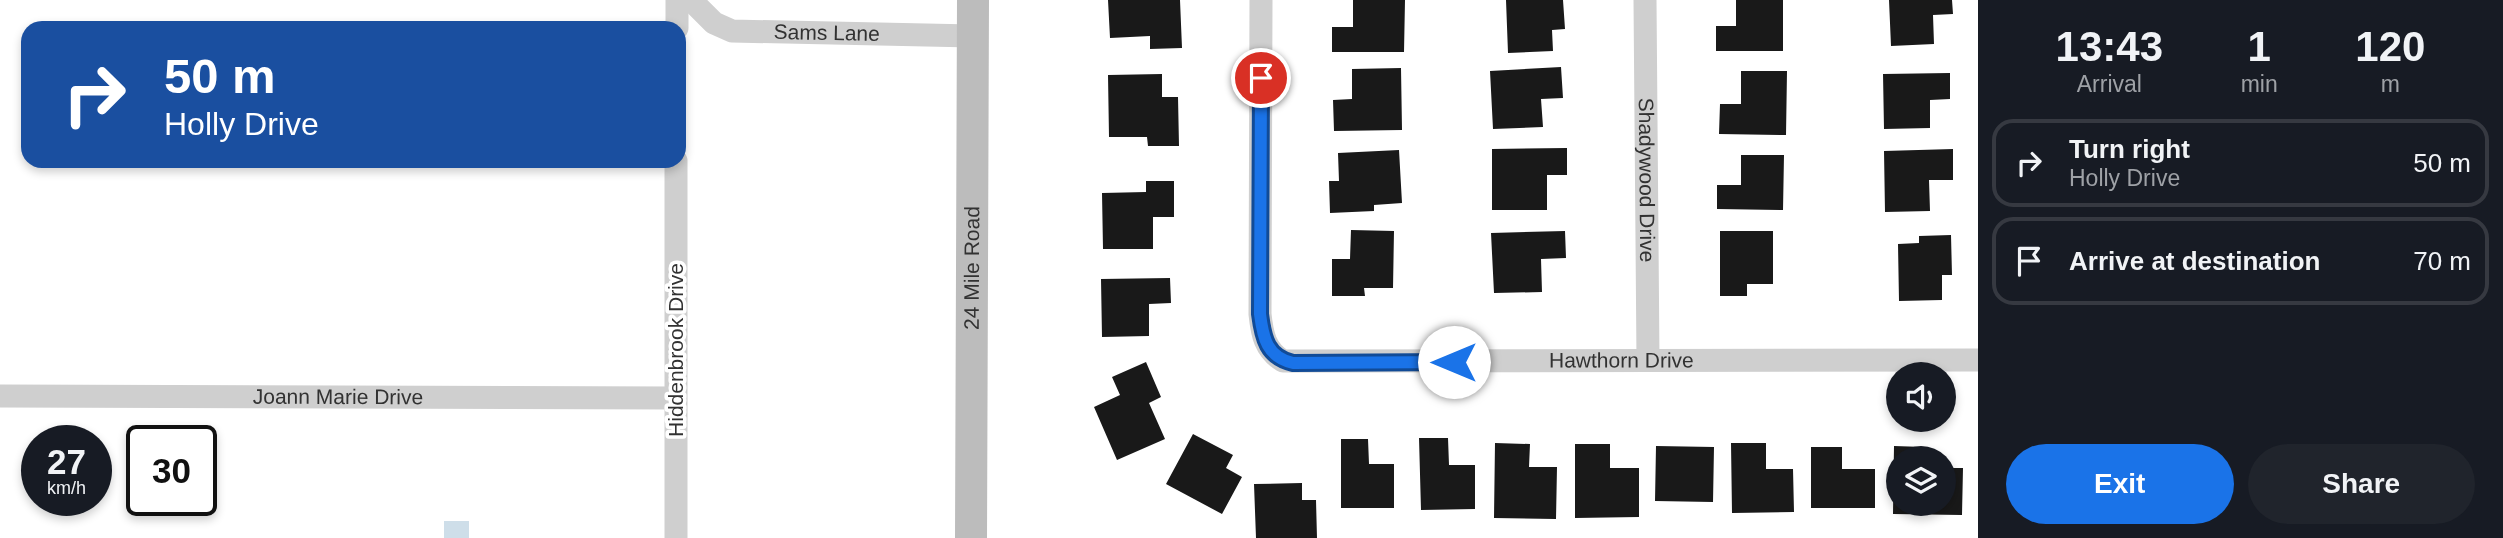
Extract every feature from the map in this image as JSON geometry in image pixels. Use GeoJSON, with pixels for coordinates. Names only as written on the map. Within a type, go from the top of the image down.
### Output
{"type":"FeatureCollection","features":[{"type":"Feature","properties":{"kind":"street"},"geometry":{"type":"LineString","coordinates":[[677,0],[677,21]]}},
{"type":"Feature","properties":{"kind":"street","name":"Sams Lane"},"geometry":{"type":"LineString","coordinates":[[691,0],[714,23],[732,31],[973,36]]}},
{"type":"Feature","properties":{"kind":"street","name":"24 Mile Road"},"geometry":{"type":"LineString","coordinates":[[971,538],[973,0]]}},
{"type":"Feature","properties":{"kind":"street","name":"Hawthorn Drive"},"geometry":{"type":"LineString","coordinates":[[1261,0],[1260,314],[1269,350],[1283,360],[1293,363],[1978,360]]}},
{"type":"Feature","properties":{"kind":"street","name":"Shadywood Drive"},"geometry":{"type":"LineString","coordinates":[[1645,0],[1648,360]]}},
{"type":"Feature","properties":{"kind":"street","name":"Hiddenbrook Drive"},"geometry":{"type":"LineString","coordinates":[[676,168],[676,538]]}},
{"type":"Feature","properties":{"kind":"street","name":"Joann Marie Drive"},"geometry":{"type":"LineString","coordinates":[[0,396],[675,398]]}},
{"type":"Feature","properties":{"kind":"shaded area"},"geometry":{"type":"Polygon","coordinates":[[[444,521],[469,521],[469,538],[444,538],[444,521]]]}},
{"type":"Feature","properties":{"kind":"building"},"geometry":{"type":"Polygon","coordinates":[[[1108,0],[1180,0],[1182,48],[1150,49],[1150,36],[1110,38],[1108,0]]]}},
{"type":"Feature","properties":{"kind":"building"},"geometry":{"type":"Polygon","coordinates":[[[1353,0],[1405,0],[1404,52],[1332,52],[1332,27],[1353,27],[1353,0]]]}},
{"type":"Feature","properties":{"kind":"building"},"geometry":{"type":"Polygon","coordinates":[[[1506,0],[1563,0],[1565,29],[1552,30],[1553,51],[1508,53],[1506,0]]]}},
{"type":"Feature","properties":{"kind":"building"},"geometry":{"type":"Polygon","coordinates":[[[1736,0],[1783,0],[1783,51],[1716,51],[1716,26],[1736,26],[1736,0]]]}},
{"type":"Feature","properties":{"kind":"building"},"geometry":{"type":"Polygon","coordinates":[[[1889,0],[1952,0],[1953,14],[1933,15],[1934,44],[1891,46],[1889,0]]]}},
{"type":"Feature","properties":{"kind":"building"},"geometry":{"type":"Polygon","coordinates":[[[1561,67],[1563,98],[1541,99],[1543,127],[1493,129],[1490,71],[1561,67]]]}},
{"type":"Feature","properties":{"kind":"building"},"geometry":{"type":"Polygon","coordinates":[[[1401,68],[1402,130],[1334,131],[1333,100],[1352,99],[1352,69],[1401,68]]]}},
{"type":"Feature","properties":{"kind":"building"},"geometry":{"type":"Polygon","coordinates":[[[1741,71],[1787,71],[1786,135],[1719,134],[1720,104],[1741,104],[1741,71]]]}},
{"type":"Feature","properties":{"kind":"building"},"geometry":{"type":"Polygon","coordinates":[[[1950,73],[1950,99],[1930,100],[1930,128],[1884,129],[1883,74],[1950,73]]]}},
{"type":"Feature","properties":{"kind":"building"},"geometry":{"type":"Polygon","coordinates":[[[1162,74],[1162,97],[1178,97],[1179,146],[1148,146],[1147,137],[1109,137],[1108,75],[1162,74]]]}},
{"type":"Feature","properties":{"kind":"building"},"geometry":{"type":"Polygon","coordinates":[[[1567,148],[1567,175],[1547,175],[1547,210],[1492,210],[1492,149],[1567,148]]]}},
{"type":"Feature","properties":{"kind":"building"},"geometry":{"type":"Polygon","coordinates":[[[1953,149],[1953,180],[1929,180],[1930,211],[1885,212],[1884,151],[1953,149]]]}},
{"type":"Feature","properties":{"kind":"building"},"geometry":{"type":"Polygon","coordinates":[[[1399,150],[1402,203],[1374,205],[1374,211],[1330,213],[1329,181],[1339,181],[1338,153],[1399,150]]]}},
{"type":"Feature","properties":{"kind":"building"},"geometry":{"type":"Polygon","coordinates":[[[1741,155],[1784,155],[1783,210],[1717,209],[1717,185],[1741,185],[1741,155]]]}},
{"type":"Feature","properties":{"kind":"building"},"geometry":{"type":"Polygon","coordinates":[[[1146,181],[1174,181],[1174,217],[1153,217],[1153,249],[1103,249],[1102,193],[1146,192],[1146,181]]]}},
{"type":"Feature","properties":{"kind":"building"},"geometry":{"type":"Polygon","coordinates":[[[1351,230],[1394,231],[1393,288],[1364,288],[1365,296],[1332,296],[1332,259],[1350,259],[1351,230]]]}},
{"type":"Feature","properties":{"kind":"building"},"geometry":{"type":"Polygon","coordinates":[[[1565,231],[1566,258],[1541,259],[1542,292],[1494,293],[1491,233],[1565,231]]]}},
{"type":"Feature","properties":{"kind":"building"},"geometry":{"type":"Polygon","coordinates":[[[1720,231],[1773,231],[1773,284],[1747,284],[1747,296],[1720,296],[1720,231]]]}},
{"type":"Feature","properties":{"kind":"building"},"geometry":{"type":"Polygon","coordinates":[[[1951,235],[1952,275],[1942,275],[1942,300],[1899,301],[1898,244],[1919,243],[1919,236],[1951,235]]]}},
{"type":"Feature","properties":{"kind":"building"},"geometry":{"type":"Polygon","coordinates":[[[1170,278],[1171,303],[1149,304],[1149,336],[1102,337],[1101,279],[1170,278]]]}},
{"type":"Feature","properties":{"kind":"building"},"geometry":{"type":"Polygon","coordinates":[[[1146,362],[1161,397],[1149,403],[1165,439],[1117,460],[1094,407],[1120,395],[1112,377],[1146,362]]]}},
{"type":"Feature","properties":{"kind":"building"},"geometry":{"type":"Polygon","coordinates":[[[1193,434],[1233,455],[1226,468],[1242,477],[1222,514],[1166,484],[1193,434]]]}},
{"type":"Feature","properties":{"kind":"building"},"geometry":{"type":"Polygon","coordinates":[[[1419,438],[1448,438],[1449,465],[1475,465],[1475,509],[1421,510],[1419,438]]]}},
{"type":"Feature","properties":{"kind":"building"},"geometry":{"type":"Polygon","coordinates":[[[1341,439],[1368,439],[1369,464],[1394,464],[1394,508],[1341,508],[1341,439]]]}},
{"type":"Feature","properties":{"kind":"building"},"geometry":{"type":"Polygon","coordinates":[[[1495,443],[1530,444],[1529,467],[1557,467],[1556,519],[1494,518],[1495,443]]]}},
{"type":"Feature","properties":{"kind":"building"},"geometry":{"type":"Polygon","coordinates":[[[1731,443],[1766,443],[1766,469],[1793,469],[1794,512],[1732,513],[1731,443]]]}},
{"type":"Feature","properties":{"kind":"building"},"geometry":{"type":"Polygon","coordinates":[[[1575,444],[1610,444],[1610,468],[1639,468],[1639,517],[1575,518],[1575,444]]]}},
{"type":"Feature","properties":{"kind":"building"},"geometry":{"type":"Polygon","coordinates":[[[1656,446],[1714,447],[1713,502],[1655,501],[1656,446]]]}},
{"type":"Feature","properties":{"kind":"building"},"geometry":{"type":"Polygon","coordinates":[[[1811,447],[1842,447],[1842,469],[1875,469],[1875,508],[1811,508],[1811,447]]]}},
{"type":"Feature","properties":{"kind":"building"},"geometry":{"type":"Polygon","coordinates":[[[1956,468],[1963,468],[1962,515],[1956,515],[1956,468]]]}},
{"type":"Feature","properties":{"kind":"building"},"geometry":{"type":"Polygon","coordinates":[[[1302,483],[1302,500],[1316,500],[1317,538],[1256,538],[1254,484],[1302,483]]]}},
{"type":"Feature","properties":{"kind":"route"},"geometry":{"type":"LineString","coordinates":[[1261,78],[1260,314],[1269,350],[1276,357],[1293,363],[1454,362]]}}]}
